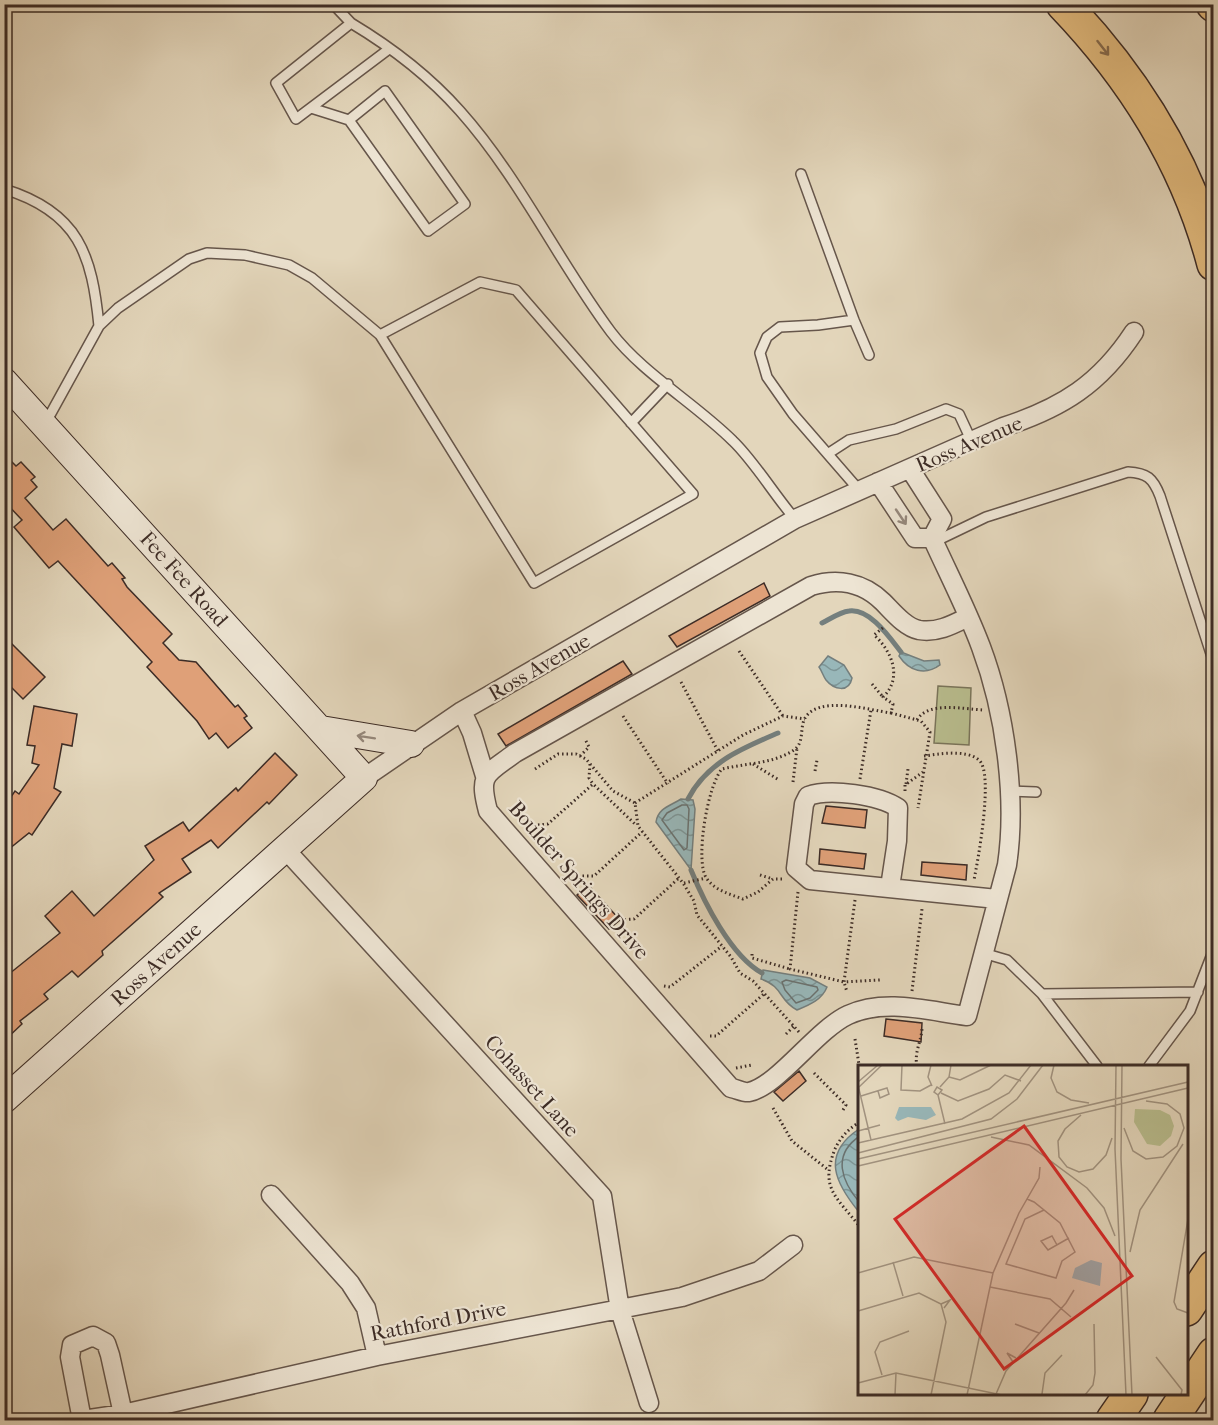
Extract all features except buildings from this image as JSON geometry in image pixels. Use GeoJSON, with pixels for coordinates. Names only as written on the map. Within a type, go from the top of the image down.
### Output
{"type":"FeatureCollection","features":[{"type":"Feature","properties":{"kind":"highway"},"geometry":{"type":"LineString","coordinates":[[1063,4],[1094,36],[1133,87],[1165,140],[1189,191],[1214,264]]}},
{"type":"Feature","properties":{"kind":"highway"},"geometry":{"type":"LineString","coordinates":[[1188,1306],[1214,1267]]}},
{"type":"Feature","properties":{"kind":"highway"},"geometry":{"type":"LineString","coordinates":[[1188,1393],[1214,1354]]}},
{"type":"Feature","properties":{"kind":"highway"},"geometry":{"type":"LineString","coordinates":[[1113,1420],[1130,1395]]}},
{"type":"Feature","properties":{"kind":"highway"},"geometry":{"type":"LineString","coordinates":[[1170,1420],[1187,1395]]}},
{"type":"Feature","properties":{"kind":"street","name":"Ross Avenue"},"geometry":{"type":"LineString","coordinates":[[4,1100],[364,778],[411,744],[462,711],[795,519],[1003,427],[1038,416],[1078,393],[1106,370],[1134,332]]}},
{"type":"Feature","properties":{"kind":"street","name":"Fee Fee Road"},"geometry":{"type":"LineString","coordinates":[[4,381],[364,778]]}},
{"type":"Feature","properties":{"kind":"street"},"geometry":{"type":"LineString","coordinates":[[910,469],[942,519],[933,540],[981,647],[998,703],[1008,791],[1010,847],[983,953]]}},
{"type":"Feature","properties":{"kind":"street"},"geometry":{"type":"LineString","coordinates":[[878,482],[915,538],[933,540]]}},
{"type":"Feature","properties":{"kind":"street"},"geometry":{"type":"LineString","coordinates":[[485,776],[515,753],[811,586],[829,580],[848,582],[881,600],[897,616],[917,630],[944,628],[968,617]]}},
{"type":"Feature","properties":{"kind":"street","name":"Boulder Springs Drive"},"geometry":{"type":"LineString","coordinates":[[462,711],[472,733],[485,776],[482,787],[488,811],[731,1088],[747,1092],[762,1086],[810,1044],[848,1015],[888,1005],[967,1016],[983,953]]}},
{"type":"Feature","properties":{"kind":"street"},"geometry":{"type":"LineString","coordinates":[[321,729],[411,744]]}},
{"type":"Feature","properties":{"kind":"street"},"geometry":{"type":"LineString","coordinates":[[890,887],[897,841],[898,808],[887,800],[830,792],[808,796],[804,804],[796,868],[810,880],[997,899]]}},
{"type":"Feature","properties":{"kind":"street","name":"Cohasset Lane"},"geometry":{"type":"LineString","coordinates":[[285,849],[602,1196],[620,1310],[649,1402]]}},
{"type":"Feature","properties":{"kind":"street"},"geometry":{"type":"LineString","coordinates":[[271,1195],[350,1283],[366,1308],[377,1356]]}},
{"type":"Feature","properties":{"kind":"street","name":"Rathford Drive"},"geometry":{"type":"LineString","coordinates":[[82,1420],[123,1414],[377,1356],[682,1297],[759,1271],[793,1245]]}},
{"type":"Feature","properties":{"kind":"street"},"geometry":{"type":"LineString","coordinates":[[82,1420],[69,1357],[72,1344],[93,1336],[106,1343],[123,1414]]}},
{"type":"Feature","properties":{"kind":"lane"},"geometry":{"type":"LineString","coordinates":[[333,4],[351,23],[417,69],[460,111],[495,155],[613,334],[735,443],[795,519]]}},
{"type":"Feature","properties":{"kind":"lane"},"geometry":{"type":"LineString","coordinates":[[351,23],[276,83],[297,119],[388,49]]}},
{"type":"Feature","properties":{"kind":"lane"},"geometry":{"type":"LineString","coordinates":[[311,108],[349,120],[428,231],[465,204],[385,91],[349,120]]}},
{"type":"Feature","properties":{"kind":"lane"},"geometry":{"type":"LineString","coordinates":[[801,174],[869,355]]}},
{"type":"Feature","properties":{"kind":"lane"},"geometry":{"type":"LineString","coordinates":[[4,189],[54,212],[82,243],[94,281],[99,326]]}},
{"type":"Feature","properties":{"kind":"lane"},"geometry":{"type":"LineString","coordinates":[[44,425],[99,326],[118,308],[189,259],[207,253],[245,255],[289,265],[312,279],[380,335],[534,583],[693,494],[516,290],[480,282],[380,335]]}},
{"type":"Feature","properties":{"kind":"lane"},"geometry":{"type":"LineString","coordinates":[[854,320],[780,327],[767,337],[760,353],[767,377],[794,414],[858,490]]}},
{"type":"Feature","properties":{"kind":"lane"},"geometry":{"type":"LineString","coordinates":[[631,423],[668,384]]}},
{"type":"Feature","properties":{"kind":"lane"},"geometry":{"type":"LineString","coordinates":[[829,453],[849,440],[896,429],[946,409],[959,414],[972,442]]}},
{"type":"Feature","properties":{"kind":"lane"},"geometry":{"type":"LineString","coordinates":[[933,540],[986,516],[1128,472],[1142,473],[1154,480],[1214,663]]}},
{"type":"Feature","properties":{"kind":"lane"},"geometry":{"type":"LineString","coordinates":[[1008,791],[1036,792]]}},
{"type":"Feature","properties":{"kind":"lane"},"geometry":{"type":"LineString","coordinates":[[1150,1065],[1190,1011],[1214,949]]}},
{"type":"Feature","properties":{"kind":"lane"},"geometry":{"type":"LineString","coordinates":[[983,953],[1007,960],[1042,994],[1096,1065]]}},
{"type":"Feature","properties":{"kind":"lane"},"geometry":{"type":"LineString","coordinates":[[1042,994],[1198,993]]}},
{"type":"Feature","properties":{"kind":"path"},"geometry":{"type":"LineString","coordinates":[[883,698],[891,689],[894,672],[891,656],[874,635],[888,624]]}},
{"type":"Feature","properties":{"kind":"path"},"geometry":{"type":"LineString","coordinates":[[739,651],[783,716]]}},
{"type":"Feature","properties":{"kind":"path"},"geometry":{"type":"LineString","coordinates":[[681,682],[718,751]]}},
{"type":"Feature","properties":{"kind":"path"},"geometry":{"type":"LineString","coordinates":[[872,684],[883,698],[892,704],[891,713]]}},
{"type":"Feature","properties":{"kind":"path"},"geometry":{"type":"LineString","coordinates":[[793,782],[797,748],[805,719],[810,711],[824,705],[891,713],[917,720],[930,732],[924,756],[918,808]]}},
{"type":"Feature","properties":{"kind":"path"},"geometry":{"type":"LineString","coordinates":[[917,720],[921,713],[930,709],[987,710]]}},
{"type":"Feature","properties":{"kind":"path"},"geometry":{"type":"LineString","coordinates":[[858,790],[871,710]]}},
{"type":"Feature","properties":{"kind":"path"},"geometry":{"type":"LineString","coordinates":[[623,716],[668,784]]}},
{"type":"Feature","properties":{"kind":"path"},"geometry":{"type":"LineString","coordinates":[[635,802],[668,784],[718,751],[783,716],[805,719]]}},
{"type":"Feature","properties":{"kind":"path"},"geometry":{"type":"LineString","coordinates":[[580,756],[589,747],[585,739]]}},
{"type":"Feature","properties":{"kind":"path"},"geometry":{"type":"LineString","coordinates":[[773,879],[758,892],[743,899],[720,891],[706,878],[702,862],[708,797],[716,776],[722,769],[777,758],[797,748]]}},
{"type":"Feature","properties":{"kind":"path"},"geometry":{"type":"LineString","coordinates":[[924,756],[945,753],[977,758],[982,763],[984,777],[982,835],[974,880]]}},
{"type":"Feature","properties":{"kind":"path"},"geometry":{"type":"LineString","coordinates":[[535,769],[558,754],[580,756],[613,791],[635,802]]}},
{"type":"Feature","properties":{"kind":"path"},"geometry":{"type":"LineString","coordinates":[[815,771],[817,760]]}},
{"type":"Feature","properties":{"kind":"path"},"geometry":{"type":"LineString","coordinates":[[590,764],[590,778],[593,784],[638,826],[683,883],[694,901],[698,915],[740,973],[753,981],[765,993],[810,1044]]}},
{"type":"Feature","properties":{"kind":"path"},"geometry":{"type":"LineString","coordinates":[[753,764],[779,780]]}},
{"type":"Feature","properties":{"kind":"path"},"geometry":{"type":"LineString","coordinates":[[905,795],[908,769]]}},
{"type":"Feature","properties":{"kind":"path"},"geometry":{"type":"LineString","coordinates":[[905,785],[923,772]]}},
{"type":"Feature","properties":{"kind":"path"},"geometry":{"type":"LineString","coordinates":[[538,825],[548,824],[593,784]]}},
{"type":"Feature","properties":{"kind":"path"},"geometry":{"type":"LineString","coordinates":[[635,802],[638,826]]}},
{"type":"Feature","properties":{"kind":"path"},"geometry":{"type":"LineString","coordinates":[[578,876],[594,876],[642,832]]}},
{"type":"Feature","properties":{"kind":"path"},"geometry":{"type":"LineString","coordinates":[[760,875],[773,879],[784,879]]}},
{"type":"Feature","properties":{"kind":"path"},"geometry":{"type":"LineString","coordinates":[[620,920],[634,919],[679,878]]}},
{"type":"Feature","properties":{"kind":"path"},"geometry":{"type":"LineString","coordinates":[[683,883],[706,878]]}},
{"type":"Feature","properties":{"kind":"path"},"geometry":{"type":"LineString","coordinates":[[790,969],[798,892]]}},
{"type":"Feature","properties":{"kind":"path"},"geometry":{"type":"LineString","coordinates":[[847,992],[844,982],[855,898]]}},
{"type":"Feature","properties":{"kind":"path"},"geometry":{"type":"LineString","coordinates":[[911,999],[922,909]]}},
{"type":"Feature","properties":{"kind":"path"},"geometry":{"type":"LineString","coordinates":[[660,987],[670,987],[722,946]]}},
{"type":"Feature","properties":{"kind":"path"},"geometry":{"type":"LineString","coordinates":[[752,954],[752,958],[758,961],[844,982],[880,980]]}},
{"type":"Feature","properties":{"kind":"path"},"geometry":{"type":"LineString","coordinates":[[705,1036],[716,1035],[765,993]]}},
{"type":"Feature","properties":{"kind":"path"},"geometry":{"type":"LineString","coordinates":[[786,1034],[794,1026]]}},
{"type":"Feature","properties":{"kind":"path"},"geometry":{"type":"LineString","coordinates":[[917,1065],[916,1053],[921,1042],[922,1029]]}},
{"type":"Feature","properties":{"kind":"path"},"geometry":{"type":"LineString","coordinates":[[855,1039],[859,1065]]}},
{"type":"Feature","properties":{"kind":"path"},"geometry":{"type":"LineString","coordinates":[[734,1069],[752,1065]]}},
{"type":"Feature","properties":{"kind":"path"},"geometry":{"type":"LineString","coordinates":[[814,1073],[846,1105],[843,1110]]}},
{"type":"Feature","properties":{"kind":"path"},"geometry":{"type":"LineString","coordinates":[[773,1108],[792,1141],[827,1169]]}},
{"type":"Feature","properties":{"kind":"path"},"geometry":{"type":"LineString","coordinates":[[858,1123],[852,1126],[838,1143],[827,1169],[828,1181],[834,1195],[858,1225]]}},
{"type":"Feature","properties":{"kind":"green space"},"geometry":{"type":"Polygon","coordinates":[[[938,686],[971,688],[969,745],[934,743],[938,686]]]}},
{"type":"Feature","properties":{"kind":"water"},"geometry":{"type":"Polygon","coordinates":[[[901,652],[924,661],[939,660],[940,665],[923,671],[912,668],[899,656],[901,652]]]}},
{"type":"Feature","properties":{"kind":"water"},"geometry":{"type":"Polygon","coordinates":[[[828,656],[844,665],[852,678],[845,688],[837,688],[829,683],[819,667],[828,656]]]}},
{"type":"Feature","properties":{"kind":"water"},"geometry":{"type":"Polygon","coordinates":[[[681,799],[693,800],[695,809],[691,870],[656,822],[662,810],[681,799]]]}},
{"type":"Feature","properties":{"kind":"water"},"geometry":{"type":"Polygon","coordinates":[[[763,970],[810,978],[827,987],[818,999],[797,1010],[774,986],[761,979],[763,970]]]}},
{"type":"Feature","properties":{"kind":"water"},"geometry":{"type":"Polygon","coordinates":[[[858,1130],[858,1211],[844,1191],[836,1170],[839,1149],[858,1130]]]}},
{"type":"Feature","properties":{"kind":"waterway"},"geometry":{"type":"LineString","coordinates":[[822,623],[842,613],[857,611],[879,625],[901,652]]}},
{"type":"Feature","properties":{"kind":"waterway"},"geometry":{"type":"LineString","coordinates":[[688,799],[705,775],[716,766],[739,751],[778,733]]}},
{"type":"Feature","properties":{"kind":"waterway"},"geometry":{"type":"LineString","coordinates":[[691,870],[711,912],[729,941],[751,965],[762,973]]}}]}
